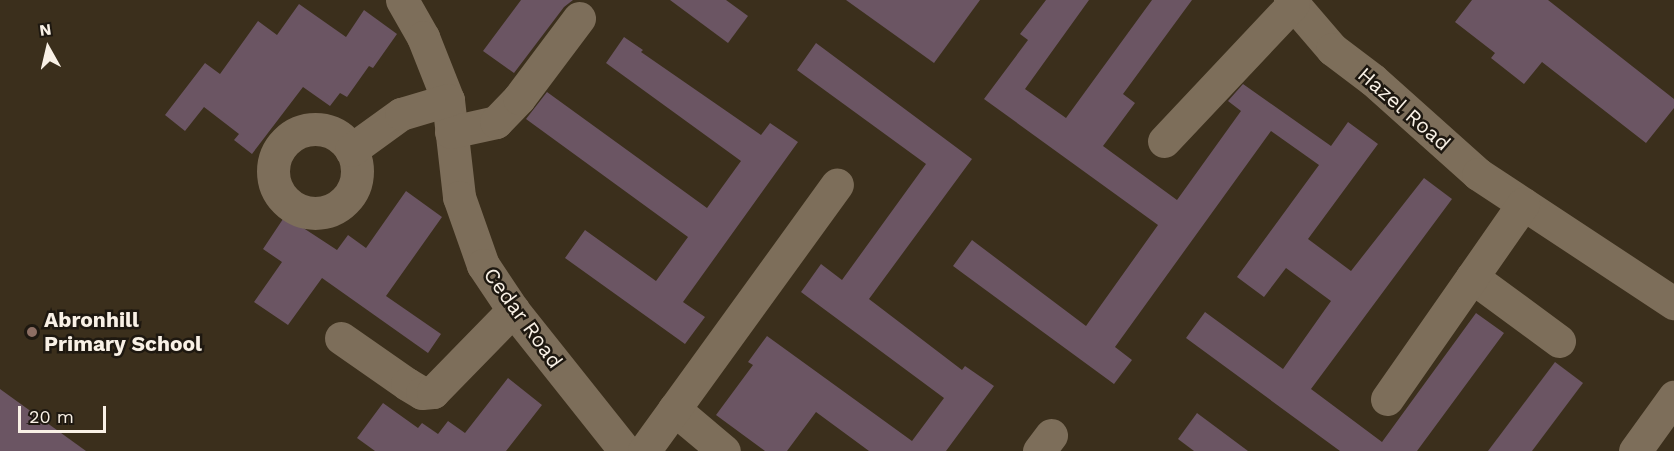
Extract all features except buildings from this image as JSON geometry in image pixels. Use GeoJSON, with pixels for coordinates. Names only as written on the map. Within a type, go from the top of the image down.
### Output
{"type":"FeatureCollection","features":[{"type":"Feature","properties":{"kind":"street","name":"Cedar Road"},"geometry":{"type":"LineString","coordinates":[[402,0],[423,37],[448,100],[459,197],[483,265],[513,310],[625,451]]}},
{"type":"Feature","properties":{"kind":"street","name":"Hazel Road"},"geometry":{"type":"LineString","coordinates":[[1164,141],[1292,2],[1332,48],[1373,80],[1478,174],[1674,303]]}},
{"type":"Feature","properties":{"kind":"street"},"geometry":{"type":"LineString","coordinates":[[451,132],[496,122],[519,99],[579,18]]}},
{"type":"Feature","properties":{"kind":"street"},"geometry":{"type":"LineString","coordinates":[[351,150],[401,114],[448,100]]}},
{"type":"Feature","properties":{"kind":"street"},"geometry":{"type":"LineString","coordinates":[[644,451],[837,184]]}},
{"type":"Feature","properties":{"kind":"street"},"geometry":{"type":"LineString","coordinates":[[1388,399],[1522,204]]}},
{"type":"Feature","properties":{"kind":"street"},"geometry":{"type":"LineString","coordinates":[[1472,277],[1559,341]]}},
{"type":"Feature","properties":{"kind":"street"},"geometry":{"type":"LineString","coordinates":[[341,338],[422,393],[433,392],[513,310]]}},
{"type":"Feature","properties":{"kind":"street"},"geometry":{"type":"LineString","coordinates":[[1635,451],[1674,397]]}},
{"type":"Feature","properties":{"kind":"street"},"geometry":{"type":"LineString","coordinates":[[674,409],[724,451]]}},
{"type":"Feature","properties":{"kind":"place","name":"Abronhill Primary School"},"geometry":{"type":"Point","coordinates":[32,332]}}]}
